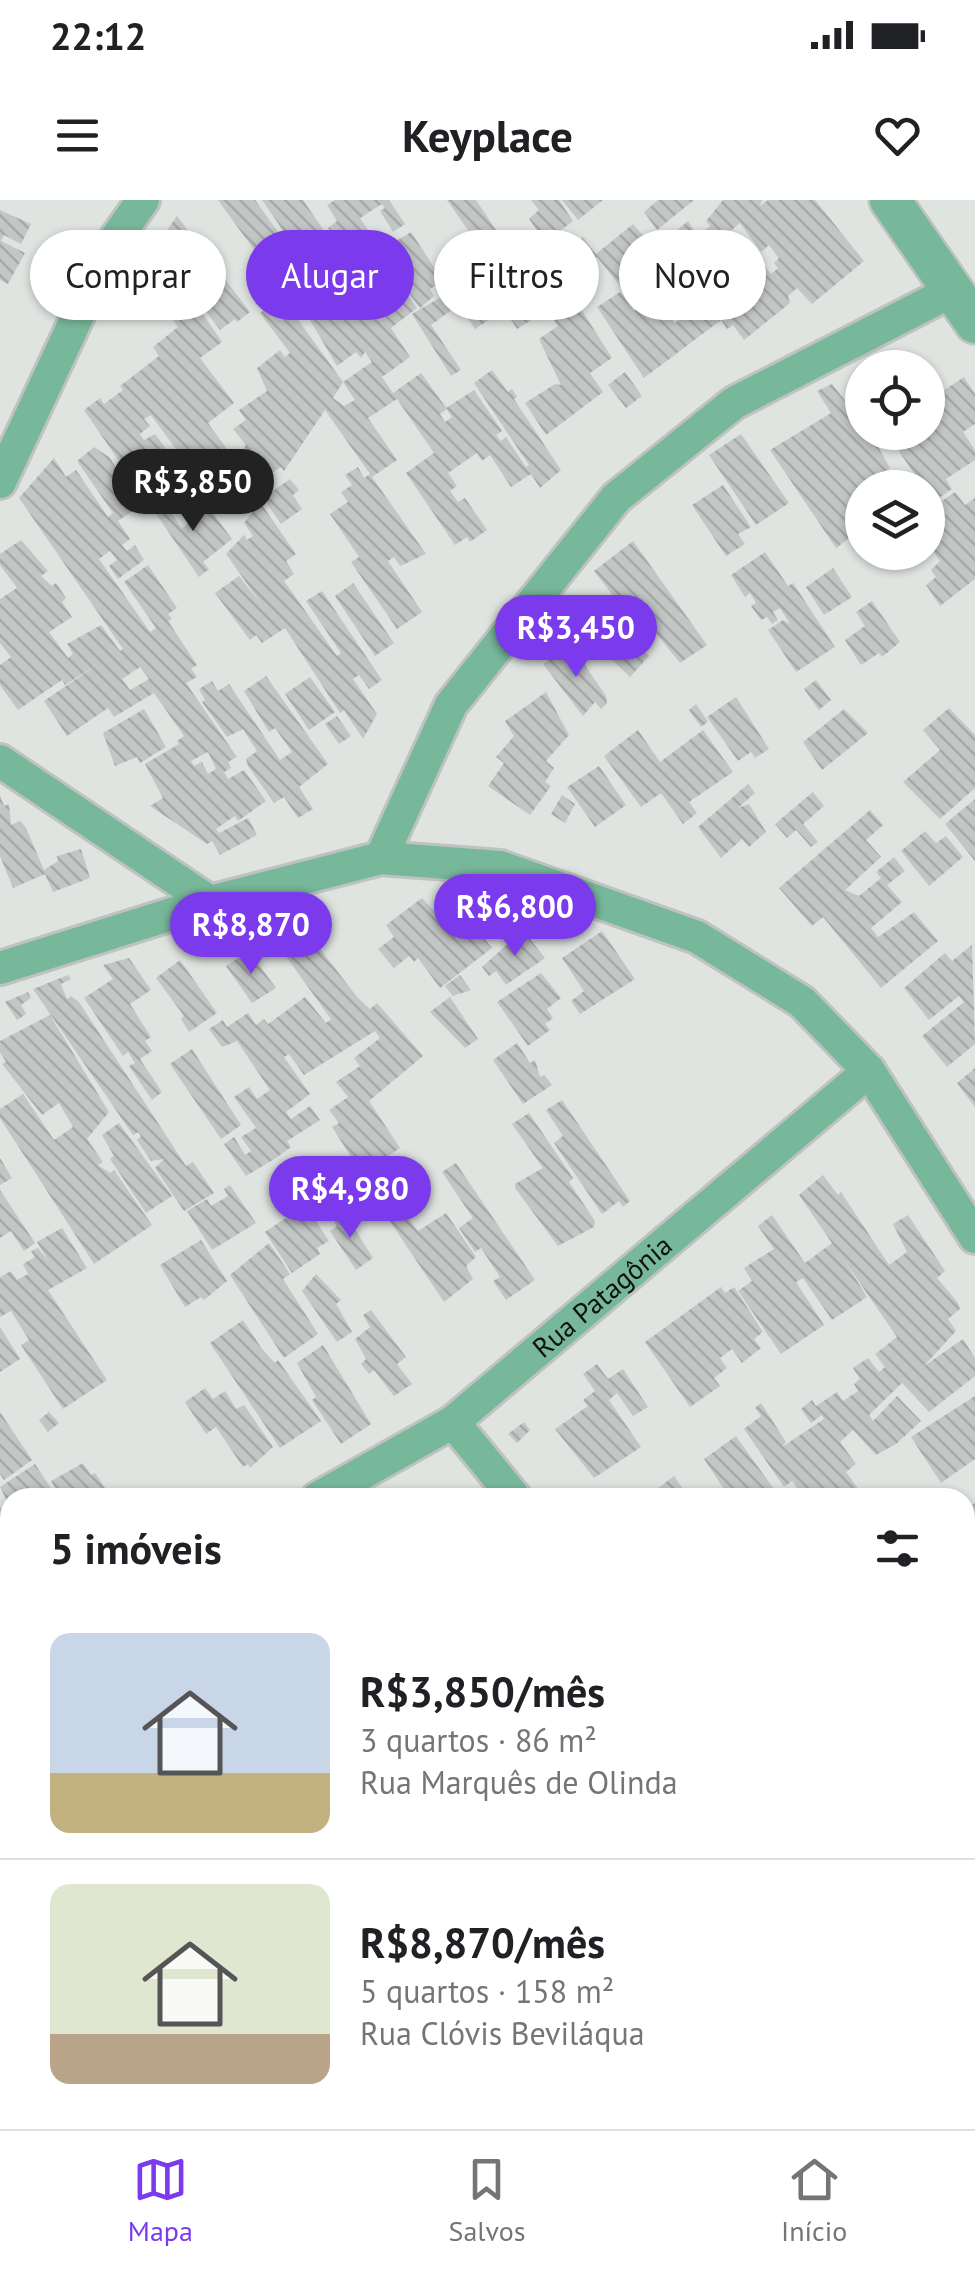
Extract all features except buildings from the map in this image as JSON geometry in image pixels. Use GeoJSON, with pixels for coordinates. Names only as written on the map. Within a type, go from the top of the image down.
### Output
{"type":"FeatureCollection","features":[{"type":"Feature","properties":{"kind":"street"},"geometry":{"type":"LineString","coordinates":[[0,482],[110,247],[144,200]]}},
{"type":"Feature","properties":{"kind":"street"},"geometry":{"type":"LineString","coordinates":[[381,858],[451,706],[616,498],[734,403],[964,307],[890,200]]}},
{"type":"Feature","properties":{"kind":"street"},"geometry":{"type":"LineString","coordinates":[[0,761],[210,902]]}},
{"type":"Feature","properties":{"kind":"street"},"geometry":{"type":"LineString","coordinates":[[0,968],[210,902],[381,858],[500,867],[697,937],[802,1002],[869,1072],[975,1237]]}},
{"type":"Feature","properties":{"kind":"street","name":"Rua Patagônia"},"geometry":{"type":"LineString","coordinates":[[336,1488],[453,1422],[869,1072]]}},
{"type":"Feature","properties":{"kind":"street"},"geometry":{"type":"LineString","coordinates":[[453,1422],[507,1488]]}}]}
